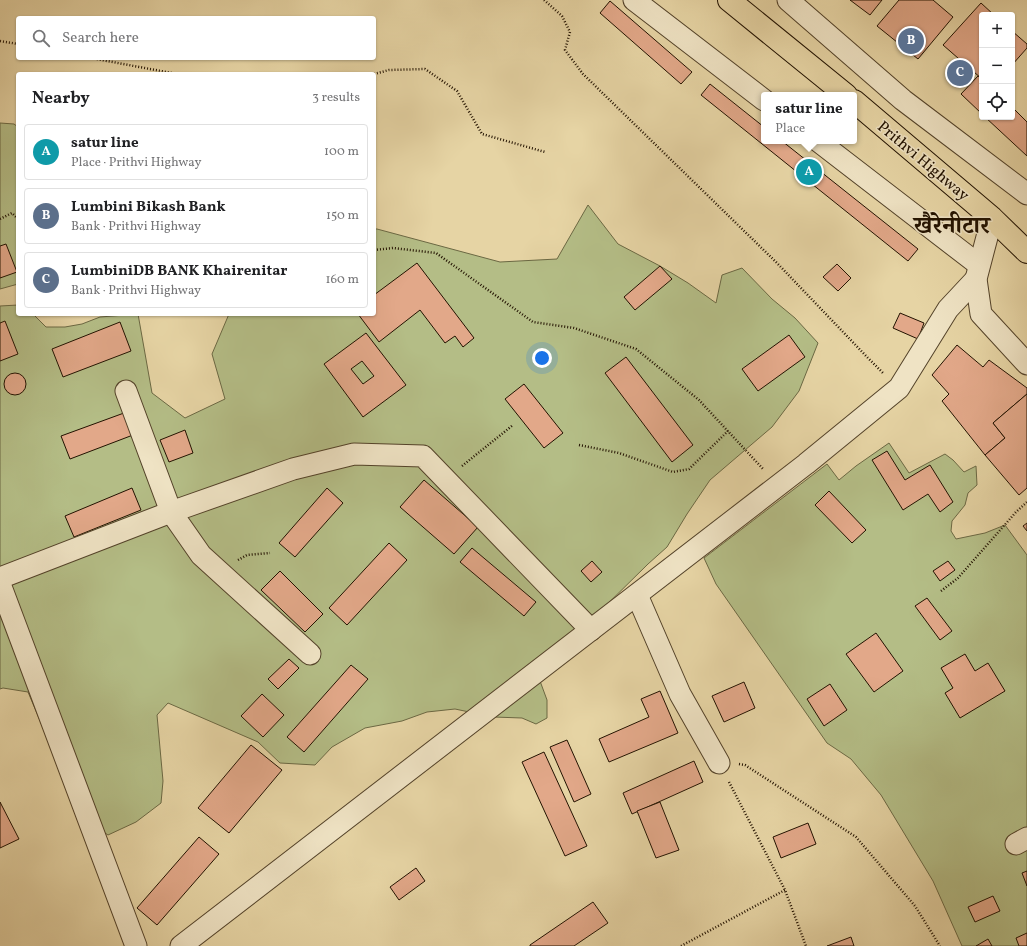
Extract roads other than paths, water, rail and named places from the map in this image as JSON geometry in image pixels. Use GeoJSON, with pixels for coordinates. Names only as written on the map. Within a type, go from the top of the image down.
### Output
{"type":"FeatureCollection","features":[{"type":"Feature","properties":{"kind":"highway"},"geometry":{"type":"LineString","coordinates":[[729,0],[842,92]]}},
{"type":"Feature","properties":{"kind":"highway","name":"Prithvi Highway"},"geometry":{"type":"LineString","coordinates":[[857,104],[992,218],[1027,252]]}},
{"type":"Feature","properties":{"kind":"street"},"geometry":{"type":"LineString","coordinates":[[634,0],[761,98]]}},
{"type":"Feature","properties":{"kind":"street"},"geometry":{"type":"LineString","coordinates":[[788,0],[903,100],[1027,194]]}},
{"type":"Feature","properties":{"kind":"street"},"geometry":{"type":"LineString","coordinates":[[822,144],[977,272]]}},
{"type":"Feature","properties":{"kind":"street"},"geometry":{"type":"LineString","coordinates":[[992,218],[977,272],[981,314],[1027,364]]}},
{"type":"Feature","properties":{"kind":"street"},"geometry":{"type":"LineString","coordinates":[[181,946],[778,486],[899,388],[948,309],[977,272]]}},
{"type":"Feature","properties":{"kind":"street"},"geometry":{"type":"LineString","coordinates":[[126,391],[171,512],[201,555],[310,654]]}},
{"type":"Feature","properties":{"kind":"street"},"geometry":{"type":"LineString","coordinates":[[0,578],[171,512],[293,469],[354,454],[423,456],[591,630]]}},
{"type":"Feature","properties":{"kind":"street"},"geometry":{"type":"LineString","coordinates":[[0,584],[136,946]]}},
{"type":"Feature","properties":{"kind":"street"},"geometry":{"type":"LineString","coordinates":[[637,594],[680,694],[719,763]]}},
{"type":"Feature","properties":{"kind":"place","name":"Lumbini Bikash Bank"},"geometry":{"type":"Point","coordinates":[911,41]}},
{"type":"Feature","properties":{"kind":"place","name":"LumbiniDB BANK Khairenitar"},"geometry":{"type":"Point","coordinates":[960,73]}},
{"type":"Feature","properties":{"kind":"place","name":"satur line"},"geometry":{"type":"Point","coordinates":[809,172]}},
{"type":"Feature","properties":{"kind":"district","name":"खैरेनीटार"},"geometry":{"type":"Point","coordinates":[952,225]}}]}
